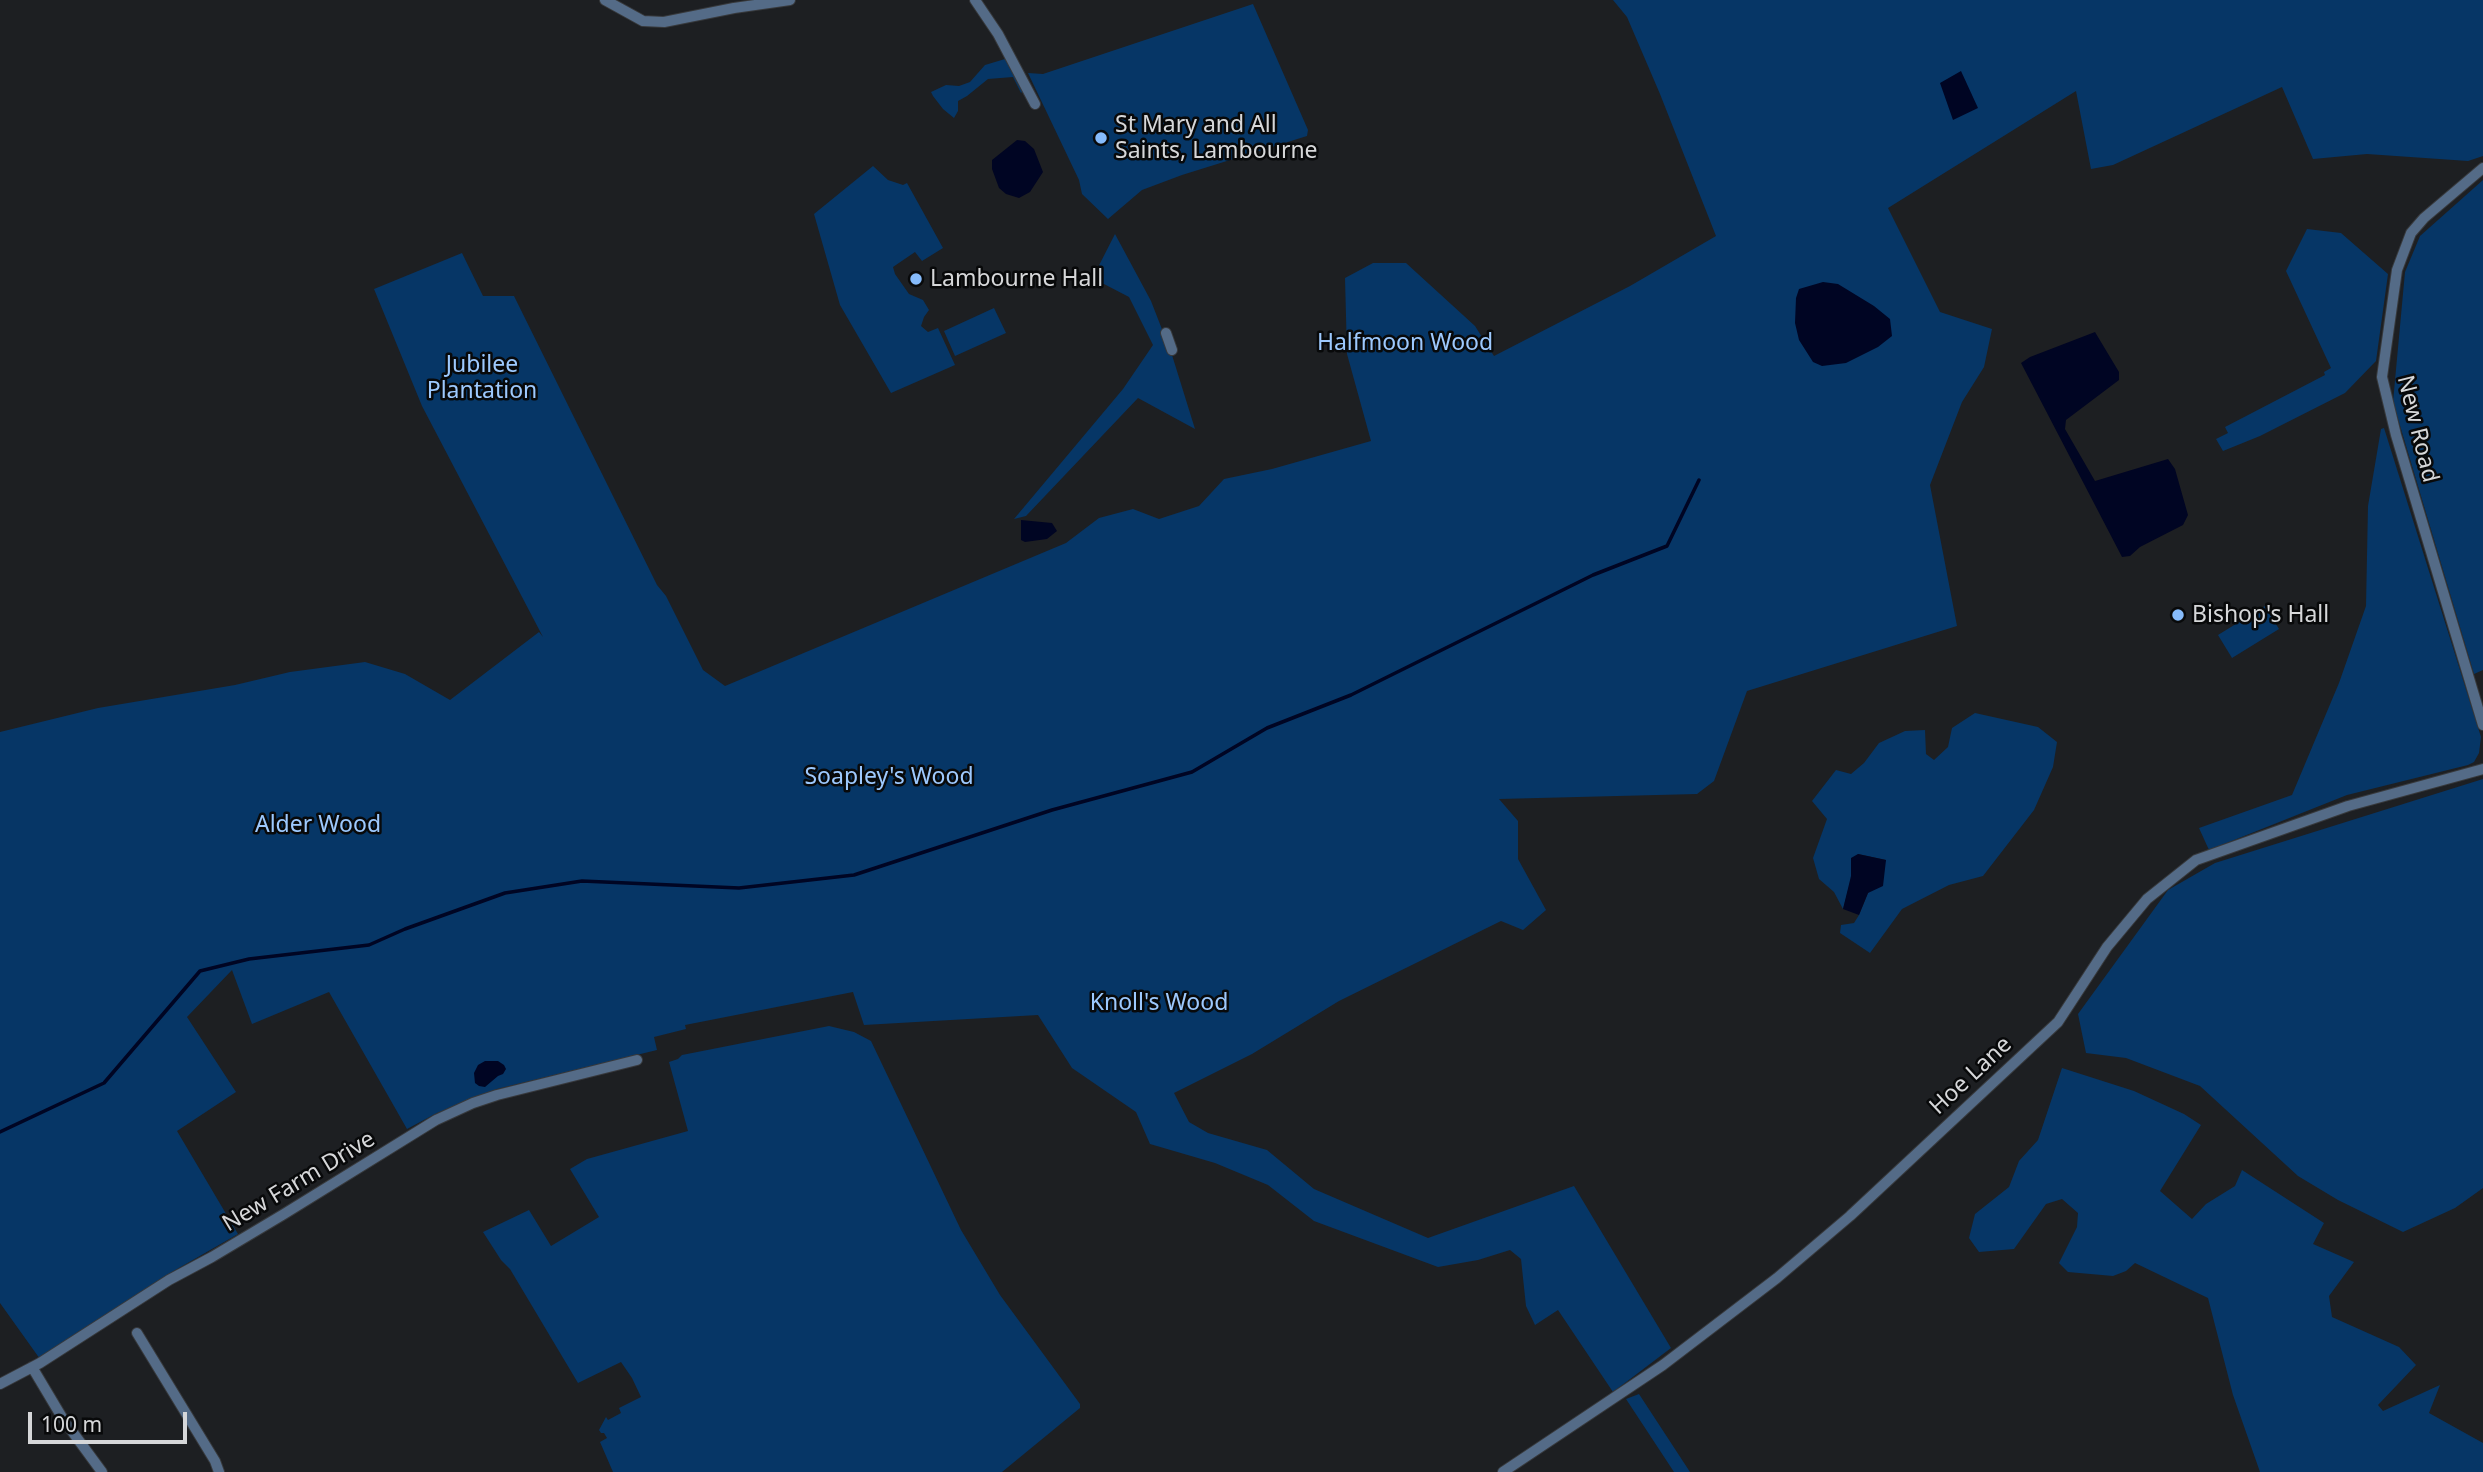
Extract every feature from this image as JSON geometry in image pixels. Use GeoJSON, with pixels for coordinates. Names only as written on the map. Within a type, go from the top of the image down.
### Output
{"type":"FeatureCollection","features":[{"type":"Feature","properties":{"kind":"street"},"geometry":{"type":"LineString","coordinates":[[605,0],[643,20],[656,22],[790,0]]}},
{"type":"Feature","properties":{"kind":"street"},"geometry":{"type":"LineString","coordinates":[[975,0],[998,34],[1035,104]]}},
{"type":"Feature","properties":{"kind":"street","name":"New Road"},"geometry":{"type":"LineString","coordinates":[[2483,168],[2424,218],[2411,233],[2397,270],[2382,377],[2396,435],[2483,725]]}},
{"type":"Feature","properties":{"kind":"street"},"geometry":{"type":"LineString","coordinates":[[1166,333],[1172,350]]}},
{"type":"Feature","properties":{"kind":"street","name":"Hoe Lane"},"geometry":{"type":"LineString","coordinates":[[1503,1472],[1663,1365],[1776,1278],[1850,1216],[2058,1022],[2115,937],[2147,899],[2196,860],[2348,806],[2483,769]]}},
{"type":"Feature","properties":{"kind":"street","name":"New Farm Drive"},"geometry":{"type":"LineString","coordinates":[[0,1384],[436,1120],[497,1095],[637,1060]]}},
{"type":"Feature","properties":{"kind":"street"},"geometry":{"type":"LineString","coordinates":[[137,1333],[215,1461],[219,1472]]}},
{"type":"Feature","properties":{"kind":"street"},"geometry":{"type":"LineString","coordinates":[[32,1367],[62,1419],[102,1472]]}},
{"type":"Feature","properties":{"kind":"green space"},"geometry":{"type":"Polygon","coordinates":[[[1613,0],[2483,0],[2483,156],[2468,161],[2367,154],[2313,159],[2282,87],[2113,165],[2091,169],[2076,91],[1888,208],[1940,312],[1992,329],[1984,367],[1962,402],[1930,485],[1957,626],[1747,691],[1714,781],[1697,794],[1499,799],[1518,821],[1518,859],[1546,910],[1523,930],[1501,921],[1339,1001],[1252,1054],[1174,1093],[1189,1122],[1208,1133],[1267,1150],[1314,1189],[1428,1238],[1574,1186],[1671,1348],[1613,1392],[1558,1310],[1535,1325],[1526,1306],[1521,1259],[1510,1250],[1478,1260],[1438,1267],[1314,1221],[1268,1185],[1215,1163],[1150,1144],[1136,1112],[1072,1068],[1038,1015],[864,1025],[853,992],[685,1025],[686,1029],[654,1037],[657,1050],[497,1089],[437,1113],[407,1129],[329,992],[252,1024],[232,970],[187,1017],[236,1092],[177,1131],[238,1234],[172,1272],[123,1307],[40,1359],[0,1303],[0,732],[98,708],[235,685],[290,672],[365,662],[405,674],[450,700],[539,632],[543,637],[422,406],[374,289],[462,253],[483,296],[514,296],[657,585],[666,596],[703,670],[725,686],[1066,543],[1099,518],[1133,509],[1159,519],[1199,506],[1224,479],[1272,469],[1371,441],[1347,354],[1345,278],[1373,263],[1406,263],[1475,326],[1494,356],[1630,286],[1716,236],[1627,17],[1613,0]]]}},
{"type":"Feature","properties":{"kind":"green space"},"geometry":{"type":"Polygon","coordinates":[[[1253,4],[1308,130],[1307,136],[1142,190],[1108,219],[1082,194],[1079,180],[1028,73],[1043,74],[1253,4]]]}},
{"type":"Feature","properties":{"kind":"green space"},"geometry":{"type":"Polygon","coordinates":[[[1008,59],[1025,89],[1021,93],[1013,77],[988,79],[958,101],[958,111],[954,118],[943,109],[931,92],[946,85],[959,86],[970,82],[985,65],[1008,59]]]}},
{"type":"Feature","properties":{"kind":"green space"},"geometry":{"type":"Polygon","coordinates":[[[873,166],[888,180],[903,185],[907,183],[943,248],[922,261],[915,252],[893,267],[909,294],[923,300],[929,310],[921,326],[928,332],[938,328],[955,365],[891,393],[840,305],[814,214],[873,166]]]}},
{"type":"Feature","properties":{"kind":"green space"},"geometry":{"type":"Polygon","coordinates":[[[2483,180],[2483,670],[2474,674],[2393,402],[2405,272],[2420,236],[2483,180]]]}},
{"type":"Feature","properties":{"kind":"green space"},"geometry":{"type":"Polygon","coordinates":[[[2307,229],[2341,233],[2388,274],[2376,361],[2345,393],[2260,436],[2223,451],[2216,439],[2228,433],[2225,427],[2325,375],[2324,372],[2331,368],[2286,271],[2307,229]]]}},
{"type":"Feature","properties":{"kind":"green space"},"geometry":{"type":"Polygon","coordinates":[[[1115,234],[1151,301],[1172,355],[1195,429],[1138,398],[1026,516],[1014,519],[1123,389],[1153,345],[1129,297],[1104,284],[1089,285],[1115,234]]]}},
{"type":"Feature","properties":{"kind":"green space"},"geometry":{"type":"Polygon","coordinates":[[[994,308],[1006,333],[955,356],[944,331],[994,308]]]}},
{"type":"Feature","properties":{"kind":"green space"},"geometry":{"type":"Polygon","coordinates":[[[2384,428],[2481,737],[2479,753],[2474,762],[2468,765],[2347,795],[2209,850],[2199,828],[2292,795],[2339,683],[2366,606],[2368,506],[2381,429],[2384,428]]]}},
{"type":"Feature","properties":{"kind":"green space"},"geometry":{"type":"Polygon","coordinates":[[[2265,606],[2279,629],[2232,658],[2218,635],[2265,606]]]}},
{"type":"Feature","properties":{"kind":"green space"},"geometry":{"type":"Polygon","coordinates":[[[1975,713],[2038,727],[2057,742],[2053,767],[2034,810],[1983,876],[1949,885],[1902,909],[1870,953],[1840,933],[1841,925],[1854,923],[1886,860],[1858,854],[1843,909],[1834,892],[1819,879],[1813,858],[1827,819],[1812,801],[1836,770],[1851,774],[1864,763],[1879,743],[1905,731],[1925,730],[1926,754],[1934,760],[1948,747],[1952,728],[1975,713]]]}},
{"type":"Feature","properties":{"kind":"green space"},"geometry":{"type":"Polygon","coordinates":[[[2483,779],[2483,1188],[2455,1208],[2403,1232],[2338,1200],[2298,1176],[2200,1086],[2126,1058],[2086,1053],[2078,1014],[2168,890],[2215,863],[2483,779]]]}},
{"type":"Feature","properties":{"kind":"green space"},"geometry":{"type":"Polygon","coordinates":[[[829,1026],[854,1032],[871,1041],[961,1230],[1000,1295],[1080,1404],[1080,1408],[1002,1472],[613,1472],[600,1442],[607,1438],[599,1430],[606,1417],[608,1420],[621,1413],[619,1408],[641,1397],[632,1378],[621,1362],[578,1383],[510,1269],[483,1232],[529,1210],[551,1246],[599,1217],[570,1169],[587,1159],[688,1131],[669,1062],[682,1055],[829,1026]]]}},
{"type":"Feature","properties":{"kind":"green space"},"geometry":{"type":"Polygon","coordinates":[[[2062,1068],[2134,1091],[2184,1114],[2201,1125],[2160,1191],[2192,1219],[2206,1204],[2235,1186],[2242,1170],[2324,1223],[2313,1244],[2354,1262],[2329,1296],[2332,1317],[2399,1347],[2416,1365],[2378,1405],[2383,1411],[2440,1385],[2429,1413],[2483,1443],[2483,1472],[2260,1472],[2233,1395],[2208,1298],[2135,1263],[2126,1271],[2113,1276],[2068,1272],[2059,1263],[2077,1227],[2078,1213],[2062,1199],[2046,1204],[2014,1249],[1979,1252],[1969,1238],[1975,1214],[2009,1187],[2019,1161],[2038,1140],[2062,1068]]]}},
{"type":"Feature","properties":{"kind":"green space"},"geometry":{"type":"Polygon","coordinates":[[[1639,1394],[1690,1472],[1674,1472],[1626,1399],[1639,1394]]]}},
{"type":"Feature","properties":{"kind":"shaded area"},"geometry":{"type":"Polygon","coordinates":[[[1961,71],[1978,108],[1953,120],[1940,83],[1961,71]]]}},
{"type":"Feature","properties":{"kind":"shaded area"},"geometry":{"type":"Polygon","coordinates":[[[1017,140],[1025,141],[1034,149],[1043,172],[1030,192],[1019,198],[1006,194],[999,188],[992,169],[992,160],[1017,140]]]}},
{"type":"Feature","properties":{"kind":"shaded area"},"geometry":{"type":"Polygon","coordinates":[[[1823,282],[1838,284],[1874,306],[1890,319],[1892,336],[1878,347],[1846,363],[1822,366],[1813,362],[1799,340],[1795,323],[1796,298],[1799,289],[1823,282]]]}},
{"type":"Feature","properties":{"kind":"shaded area"},"geometry":{"type":"Polygon","coordinates":[[[2095,332],[2119,372],[2119,380],[2066,420],[2065,429],[2095,481],[2168,459],[2175,469],[2188,515],[2183,525],[2140,547],[2130,556],[2122,557],[2021,363],[2095,332]]]}},
{"type":"Feature","properties":{"kind":"shaded area"},"geometry":{"type":"Polygon","coordinates":[[[1021,520],[1052,523],[1057,531],[1047,539],[1025,542],[1021,540],[1021,520]]]}},
{"type":"Feature","properties":{"kind":"shaded area"},"geometry":{"type":"Polygon","coordinates":[[[1858,854],[1886,860],[1883,886],[1868,893],[1859,915],[1843,909],[1851,876],[1851,858],[1858,854]]]}},
{"type":"Feature","properties":{"kind":"shaded area"},"geometry":{"type":"Polygon","coordinates":[[[485,1061],[498,1061],[506,1069],[485,1087],[475,1083],[474,1073],[478,1065],[485,1061]]]}},
{"type":"Feature","properties":{"kind":"waterway"},"geometry":{"type":"LineString","coordinates":[[0,1132],[104,1083],[200,971],[249,959],[369,945],[505,893],[582,881],[739,888],[854,875],[1052,810],[1192,772],[1267,728],[1351,695],[1593,575],[1667,546],[1699,480]]}},
{"type":"Feature","properties":{"kind":"place","name":"St Mary and All Saints, Lambourne"},"geometry":{"type":"Point","coordinates":[1101,138]}},
{"type":"Feature","properties":{"kind":"place","name":"Lambourne Hall"},"geometry":{"type":"Point","coordinates":[916,279]}},
{"type":"Feature","properties":{"kind":"place","name":"Bishop's Hall"},"geometry":{"type":"Point","coordinates":[2178,615]}},
{"type":"Feature","properties":{"kind":"park label","name":"Halfmoon Wood"},"geometry":{"type":"Point","coordinates":[1405,343]}},
{"type":"Feature","properties":{"kind":"park label","name":"Jubilee Plantation"},"geometry":{"type":"Point","coordinates":[482,378]}},
{"type":"Feature","properties":{"kind":"park label","name":"Soapley's Wood"},"geometry":{"type":"Point","coordinates":[889,777]}},
{"type":"Feature","properties":{"kind":"park label","name":"Alder Wood"},"geometry":{"type":"Point","coordinates":[318,825]}},
{"type":"Feature","properties":{"kind":"park label","name":"Knoll's Wood"},"geometry":{"type":"Point","coordinates":[1159,1003]}}]}
